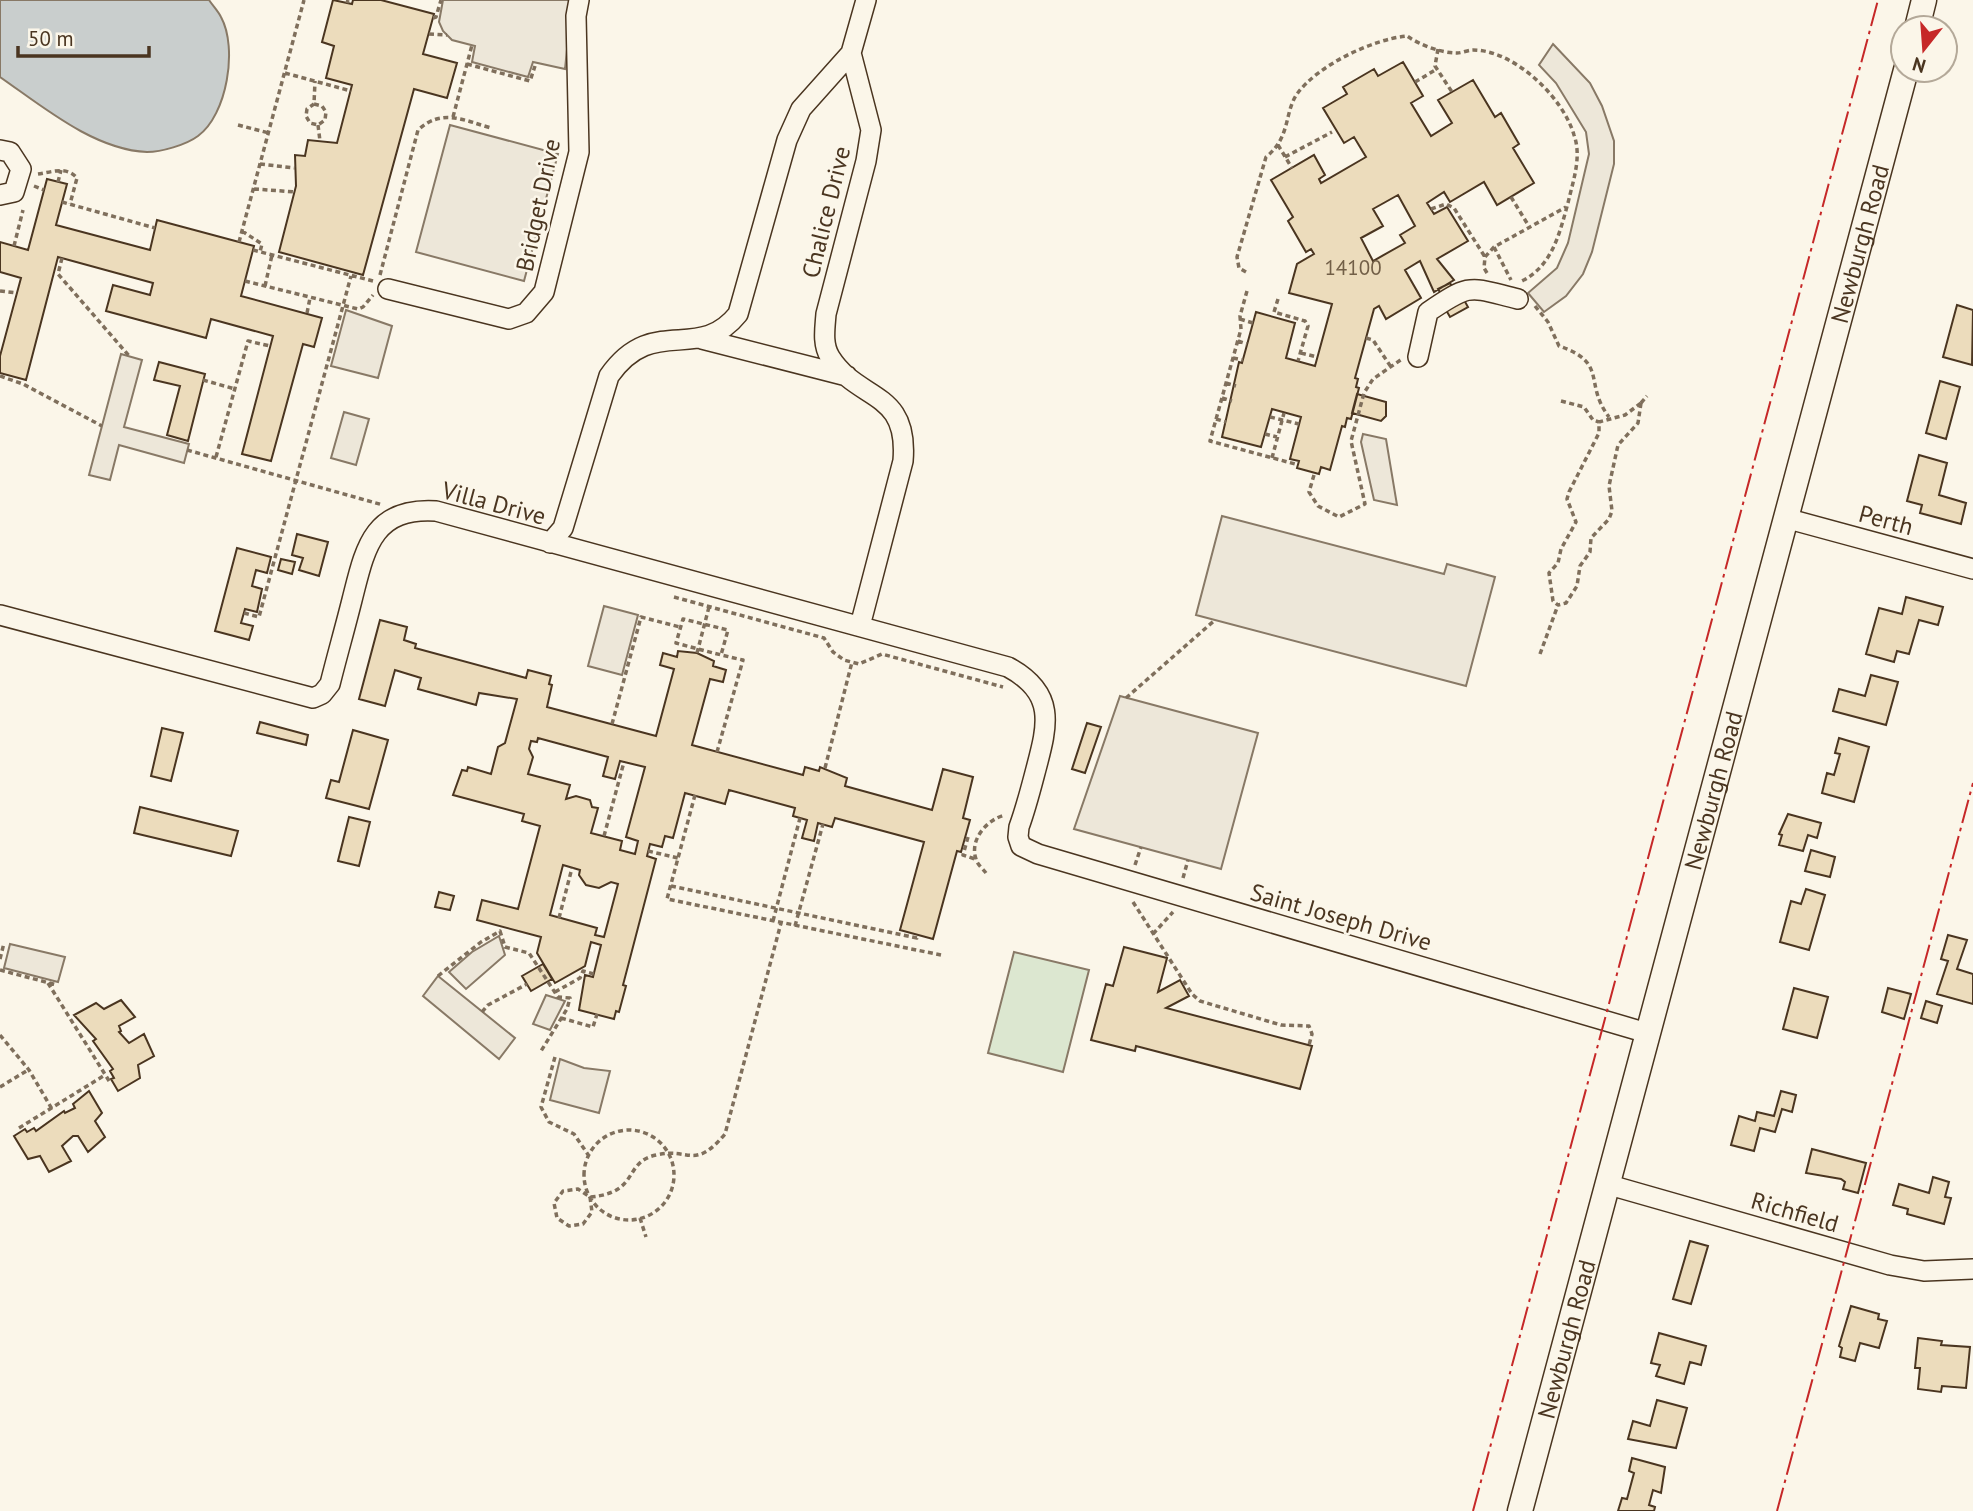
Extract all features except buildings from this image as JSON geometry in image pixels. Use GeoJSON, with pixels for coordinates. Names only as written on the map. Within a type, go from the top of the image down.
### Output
{"type":"FeatureCollection","features":[{"type":"Feature","properties":{"kind":"main road","name":"Newburgh Road"},"geometry":{"type":"LineString","coordinates":[[1520,1511],[1902,84]]}},
{"type":"Feature","properties":{"kind":"street","name":"Bridget Drive"},"geometry":{"type":"LineString","coordinates":[[383,286],[509,319],[526,313],[544,292],[579,152],[576,16],[579,0]]}},
{"type":"Feature","properties":{"kind":"street","name":"Chalice Drive"},"geometry":{"type":"LineString","coordinates":[[702,339],[726,329],[738,314],[787,140],[801,109],[851,53],[866,0]]}},
{"type":"Feature","properties":{"kind":"street","name":"Chalice Drive"},"geometry":{"type":"LineString","coordinates":[[851,53],[871,130],[866,161],[826,314],[824,340],[829,356],[848,376],[878,396],[898,418],[905,441],[903,461],[860,626]]}},
{"type":"Feature","properties":{"kind":"street"},"geometry":{"type":"LineString","coordinates":[[0,150],[10,152],[21,169],[14,192],[0,195]]}},
{"type":"Feature","properties":{"kind":"street"},"geometry":{"type":"LineString","coordinates":[[1412,356],[1428,312],[1438,305],[1463,290],[1478,287],[1518,291]]}},
{"type":"Feature","properties":{"kind":"street","name":"Chalice Drive"},"geometry":{"type":"LineString","coordinates":[[550,542],[563,528],[609,376],[622,356],[639,346],[667,339],[702,339],[848,376]]}},
{"type":"Feature","properties":{"kind":"street","name":"Villa Drive"},"geometry":{"type":"LineString","coordinates":[[390,519],[410,511],[436,510],[1008,667],[1024,675],[1041,697]]}},
{"type":"Feature","properties":{"kind":"street","name":"Perth"},"geometry":{"type":"LineString","coordinates":[[1785,518],[1973,569]]}},
{"type":"Feature","properties":{"kind":"street"},"geometry":{"type":"LineString","coordinates":[[0,615],[313,698],[323,694],[330,684],[365,550],[376,531],[390,519]]}},
{"type":"Feature","properties":{"kind":"street","name":"Saint Joseph Drive"},"geometry":{"type":"LineString","coordinates":[[1041,697],[1046,732],[1019,827],[1021,846],[1131,881],[1647,1032]]}},
{"type":"Feature","properties":{"kind":"street","name":"Richfield"},"geometry":{"type":"LineString","coordinates":[[1606,1184],[1890,1265],[1924,1271],[1973,1269]]}},
{"type":"Feature","properties":{"kind":"path"},"geometry":{"type":"LineString","coordinates":[[239,242],[304,0]]}},
{"type":"Feature","properties":{"kind":"path"},"geometry":{"type":"LineString","coordinates":[[433,18],[436,18],[441,0]]}},
{"type":"Feature","properties":{"kind":"path"},"geometry":{"type":"LineString","coordinates":[[429,34],[447,35]]}},
{"type":"Feature","properties":{"kind":"path"},"geometry":{"type":"LineString","coordinates":[[1246,272],[1239,268],[1237,257],[1266,157],[1278,145],[1287,128],[1296,96],[1332,66],[1386,38],[1407,36],[1419,44],[1438,49],[1457,53],[1474,50],[1512,62],[1538,79],[1560,107],[1575,135],[1576,170],[1552,254],[1538,271],[1522,281],[1518,291]]}},
{"type":"Feature","properties":{"kind":"path"},"geometry":{"type":"LineString","coordinates":[[453,117],[472,45]]}},
{"type":"Feature","properties":{"kind":"path"},"geometry":{"type":"LineString","coordinates":[[1438,49],[1437,69],[1452,92]]}},
{"type":"Feature","properties":{"kind":"path"},"geometry":{"type":"LineString","coordinates":[[467,64],[530,81],[535,66]]}},
{"type":"Feature","properties":{"kind":"path"},"geometry":{"type":"LineString","coordinates":[[1415,82],[1437,69]]}},
{"type":"Feature","properties":{"kind":"path"},"geometry":{"type":"LineString","coordinates":[[285,73],[351,91]]}},
{"type":"Feature","properties":{"kind":"path"},"geometry":{"type":"LineString","coordinates":[[314,104],[315,81]]}},
{"type":"Feature","properties":{"kind":"path"},"geometry":{"type":"LineString","coordinates":[[314,104],[322,106],[326,112],[325,120],[318,125],[310,123],[306,116],[307,109],[314,104]]}},
{"type":"Feature","properties":{"kind":"path"},"geometry":{"type":"LineString","coordinates":[[244,281],[343,305],[363,307],[383,286],[418,130],[430,119],[453,117],[491,128]]}},
{"type":"Feature","properties":{"kind":"path"},"geometry":{"type":"LineString","coordinates":[[238,125],[268,133]]}},
{"type":"Feature","properties":{"kind":"path"},"geometry":{"type":"LineString","coordinates":[[318,125],[320,141]]}},
{"type":"Feature","properties":{"kind":"path"},"geometry":{"type":"LineString","coordinates":[[1285,156],[1332,132]]}},
{"type":"Feature","properties":{"kind":"path"},"geometry":{"type":"LineString","coordinates":[[1278,145],[1292,168]]}},
{"type":"Feature","properties":{"kind":"path"},"geometry":{"type":"LineString","coordinates":[[260,164],[295,168]]}},
{"type":"Feature","properties":{"kind":"path"},"geometry":{"type":"LineString","coordinates":[[58,182],[61,170]]}},
{"type":"Feature","properties":{"kind":"path"},"geometry":{"type":"LineString","coordinates":[[31,197],[37,174],[61,170],[77,178],[70,204]]}},
{"type":"Feature","properties":{"kind":"path"},"geometry":{"type":"LineString","coordinates":[[34,187],[44,190]]}},
{"type":"Feature","properties":{"kind":"path"},"geometry":{"type":"LineString","coordinates":[[254,189],[295,192]]}},
{"type":"Feature","properties":{"kind":"path"},"geometry":{"type":"LineString","coordinates":[[1511,197],[1530,228]]}},
{"type":"Feature","properties":{"kind":"path"},"geometry":{"type":"LineString","coordinates":[[62,202],[155,228]]}},
{"type":"Feature","properties":{"kind":"path"},"geometry":{"type":"LineString","coordinates":[[1431,209],[1446,204],[1454,208],[1485,257]]}},
{"type":"Feature","properties":{"kind":"path"},"geometry":{"type":"LineString","coordinates":[[1490,277],[1484,264],[1485,257],[1494,247],[1566,207]]}},
{"type":"Feature","properties":{"kind":"path"},"geometry":{"type":"LineString","coordinates":[[14,211],[25,208],[14,246]]}},
{"type":"Feature","properties":{"kind":"path"},"geometry":{"type":"LineString","coordinates":[[242,231],[262,244],[260,253]]}},
{"type":"Feature","properties":{"kind":"path"},"geometry":{"type":"LineString","coordinates":[[1494,247],[1518,291],[1548,323],[1559,346],[1582,354],[1592,366],[1595,389],[1609,417]]}},
{"type":"Feature","properties":{"kind":"path"},"geometry":{"type":"LineString","coordinates":[[253,250],[383,286]]}},
{"type":"Feature","properties":{"kind":"path"},"geometry":{"type":"LineString","coordinates":[[265,286],[272,255]]}},
{"type":"Feature","properties":{"kind":"path"},"geometry":{"type":"LineString","coordinates":[[62,258],[58,274],[130,356]]}},
{"type":"Feature","properties":{"kind":"path"},"geometry":{"type":"LineString","coordinates":[[1476,269],[1484,264]]}},
{"type":"Feature","properties":{"kind":"path"},"geometry":{"type":"LineString","coordinates":[[244,613],[259,617],[351,276]]}},
{"type":"Feature","properties":{"kind":"path"},"geometry":{"type":"LineString","coordinates":[[0,291],[17,293]]}},
{"type":"Feature","properties":{"kind":"path"},"geometry":{"type":"LineString","coordinates":[[1247,291],[1238,341],[1210,441],[1295,464]]}},
{"type":"Feature","properties":{"kind":"path"},"geometry":{"type":"LineString","coordinates":[[307,313],[311,298]]}},
{"type":"Feature","properties":{"kind":"path"},"geometry":{"type":"LineString","coordinates":[[1279,299],[1275,312],[1305,321],[1308,326],[1298,361]]}},
{"type":"Feature","properties":{"kind":"path"},"geometry":{"type":"LineString","coordinates":[[1240,319],[1253,323]]}},
{"type":"Feature","properties":{"kind":"path"},"geometry":{"type":"LineString","coordinates":[[1366,338],[1373,340],[1391,367]]}},
{"type":"Feature","properties":{"kind":"path"},"geometry":{"type":"LineString","coordinates":[[216,457],[248,341],[270,346]]}},
{"type":"Feature","properties":{"kind":"path"},"geometry":{"type":"LineString","coordinates":[[1238,341],[1247,344]]}},
{"type":"Feature","properties":{"kind":"path"},"geometry":{"type":"LineString","coordinates":[[1301,353],[1317,357]]}},
{"type":"Feature","properties":{"kind":"path"},"geometry":{"type":"LineString","coordinates":[[1314,475],[1309,492],[1318,506],[1339,517],[1365,504],[1351,441],[1364,393],[1373,379],[1412,356]]}},
{"type":"Feature","properties":{"kind":"path"},"geometry":{"type":"LineString","coordinates":[[1233,358],[1243,360]]}},
{"type":"Feature","properties":{"kind":"path"},"geometry":{"type":"LineString","coordinates":[[0,376],[23,384],[102,426]]}},
{"type":"Feature","properties":{"kind":"path"},"geometry":{"type":"LineString","coordinates":[[203,380],[234,389]]}},
{"type":"Feature","properties":{"kind":"path"},"geometry":{"type":"LineString","coordinates":[[1226,383],[1236,386]]}},
{"type":"Feature","properties":{"kind":"path"},"geometry":{"type":"LineString","coordinates":[[1561,401],[1584,407],[1593,420],[1600,422],[1609,417],[1625,415],[1647,396]]}},
{"type":"Feature","properties":{"kind":"path"},"geometry":{"type":"LineString","coordinates":[[1222,398],[1232,401]]}},
{"type":"Feature","properties":{"kind":"path"},"geometry":{"type":"LineString","coordinates":[[1558,605],[1566,603],[1574,593],[1580,566],[1591,547],[1591,538],[1609,519],[1612,511],[1609,486],[1618,445],[1638,423],[1641,403]]}},
{"type":"Feature","properties":{"kind":"path"},"geometry":{"type":"LineString","coordinates":[[1272,458],[1284,413]]}},
{"type":"Feature","properties":{"kind":"path"},"geometry":{"type":"LineString","coordinates":[[1270,417],[1299,425]]}},
{"type":"Feature","properties":{"kind":"path"},"geometry":{"type":"LineString","coordinates":[[1216,419],[1226,422]]}},
{"type":"Feature","properties":{"kind":"path"},"geometry":{"type":"LineString","coordinates":[[1558,605],[1550,592],[1549,573],[1558,563],[1561,549],[1574,528],[1574,515],[1567,499],[1599,433],[1600,422]]}},
{"type":"Feature","properties":{"kind":"path"},"geometry":{"type":"LineString","coordinates":[[1265,434],[1277,437]]}},
{"type":"Feature","properties":{"kind":"path"},"geometry":{"type":"LineString","coordinates":[[187,450],[383,504],[390,519]]}},
{"type":"Feature","properties":{"kind":"path"},"geometry":{"type":"LineString","coordinates":[[674,597],[824,638],[833,652],[859,664],[882,654],[1041,697]]}},
{"type":"Feature","properties":{"kind":"path"},"geometry":{"type":"LineString","coordinates":[[1540,654],[1558,605]]}},
{"type":"Feature","properties":{"kind":"path"},"geometry":{"type":"LineString","coordinates":[[697,651],[709,607]]}},
{"type":"Feature","properties":{"kind":"path"},"geometry":{"type":"LineString","coordinates":[[612,724],[641,617],[680,627]]}},
{"type":"Feature","properties":{"kind":"path"},"geometry":{"type":"LineString","coordinates":[[717,752],[743,660],[697,651],[676,643],[683,619],[728,631],[721,655]]}},
{"type":"Feature","properties":{"kind":"path"},"geometry":{"type":"LineString","coordinates":[[1126,698],[1214,620]]}},
{"type":"Feature","properties":{"kind":"path"},"geometry":{"type":"LineString","coordinates":[[825,768],[852,662]]}},
{"type":"Feature","properties":{"kind":"path"},"geometry":{"type":"LineString","coordinates":[[604,836],[624,762]]}},
{"type":"Feature","properties":{"kind":"path"},"geometry":{"type":"LineString","coordinates":[[695,795],[667,899],[941,955]]}},
{"type":"Feature","properties":{"kind":"path"},"geometry":{"type":"LineString","coordinates":[[975,859],[976,839],[994,818],[1005,815]]}},
{"type":"Feature","properties":{"kind":"path"},"geometry":{"type":"LineString","coordinates":[[773,922],[800,818]]}},
{"type":"Feature","properties":{"kind":"path"},"geometry":{"type":"LineString","coordinates":[[795,926],[822,824]]}},
{"type":"Feature","properties":{"kind":"path"},"geometry":{"type":"LineString","coordinates":[[976,839],[967,837],[963,855],[975,859],[986,873]]}},
{"type":"Feature","properties":{"kind":"path"},"geometry":{"type":"LineString","coordinates":[[1140,847],[1128,893],[1192,994],[1208,1005],[1281,1025],[1309,1026],[1312,1034],[1309,1045]]}},
{"type":"Feature","properties":{"kind":"path"},"geometry":{"type":"LineString","coordinates":[[648,851],[678,858]]}},
{"type":"Feature","properties":{"kind":"path"},"geometry":{"type":"LineString","coordinates":[[559,918],[572,868]]}},
{"type":"Feature","properties":{"kind":"path"},"geometry":{"type":"LineString","coordinates":[[671,886],[917,938],[918,935]]}},
{"type":"Feature","properties":{"kind":"path"},"geometry":{"type":"LineString","coordinates":[[590,1198],[608,1196],[624,1188],[640,1162],[656,1154],[694,1157],[712,1150],[724,1134],[781,923]]}},
{"type":"Feature","properties":{"kind":"path"},"geometry":{"type":"LineString","coordinates":[[438,976],[481,942],[500,931],[505,947],[529,953],[558,997],[570,998],[562,1018],[541,1051]]}},
{"type":"Feature","properties":{"kind":"path"},"geometry":{"type":"LineString","coordinates":[[0,959],[4,943]]}},
{"type":"Feature","properties":{"kind":"path"},"geometry":{"type":"LineString","coordinates":[[0,970],[57,985]]}},
{"type":"Feature","properties":{"kind":"path"},"geometry":{"type":"LineString","coordinates":[[555,992],[580,978],[583,971],[594,974]]}},
{"type":"Feature","properties":{"kind":"path"},"geometry":{"type":"LineString","coordinates":[[48,983],[111,1084]]}},
{"type":"Feature","properties":{"kind":"path"},"geometry":{"type":"LineString","coordinates":[[482,1012],[488,1005],[527,984]]}},
{"type":"Feature","properties":{"kind":"path"},"geometry":{"type":"LineString","coordinates":[[562,1018],[593,1027],[597,1014]]}},
{"type":"Feature","properties":{"kind":"path"},"geometry":{"type":"LineString","coordinates":[[0,1035],[29,1070],[52,1109]]}},
{"type":"Feature","properties":{"kind":"path"},"geometry":{"type":"LineString","coordinates":[[555,1057],[541,1107],[549,1122],[574,1134],[589,1156]]}},
{"type":"Feature","properties":{"kind":"path"},"geometry":{"type":"LineString","coordinates":[[0,1087],[29,1070]]}},
{"type":"Feature","properties":{"kind":"path"},"geometry":{"type":"LineString","coordinates":[[19,1128],[105,1074]]}},
{"type":"Feature","properties":{"kind":"path"},"geometry":{"type":"LineString","coordinates":[[672,1155],[658,1141],[643,1133],[625,1130],[609,1135],[595,1146],[589,1156],[584,1179],[590,1198],[592,1212],[583,1224],[569,1226],[556,1218],[554,1203],[563,1191],[578,1189],[590,1198],[600,1210],[615,1219],[640,1219],[664,1205],[672,1189],[672,1155]]}},
{"type":"Feature","properties":{"kind":"path"},"geometry":{"type":"LineString","coordinates":[[640,1219],[646,1237]]}},
{"type":"Feature","properties":{"kind":"green space"},"geometry":{"type":"Polygon","coordinates":[[[1014,952],[1089,970],[1063,1072],[988,1053],[1014,952]]]}},
{"type":"Feature","properties":{"kind":"shaded area"},"geometry":{"type":"Polygon","coordinates":[[[0,0],[209,0],[221,17],[229,46],[227,80],[216,113],[198,136],[159,151],[127,149],[88,135],[69,125],[0,77],[0,0]]]}},
{"type":"Feature","properties":{"kind":"shaded area"},"geometry":{"type":"Polygon","coordinates":[[[443,0],[572,0],[565,69],[533,62],[528,77],[472,62],[475,46],[452,40],[443,31],[439,22],[443,0]]]}},
{"type":"Feature","properties":{"kind":"shaded area"},"geometry":{"type":"Polygon","coordinates":[[[1553,44],[1590,83],[1602,106],[1614,141],[1614,164],[1592,252],[1583,274],[1566,296],[1544,312],[1528,293],[1557,268],[1568,243],[1589,154],[1586,132],[1556,83],[1539,65],[1553,44]]]}},
{"type":"Feature","properties":{"kind":"shaded area"},"geometry":{"type":"Polygon","coordinates":[[[450,125],[558,154],[524,281],[416,252],[450,125]]]}},
{"type":"Feature","properties":{"kind":"shaded area"},"geometry":{"type":"Polygon","coordinates":[[[346,310],[392,326],[378,378],[331,366],[346,310]]]}},
{"type":"Feature","properties":{"kind":"shaded area"},"geometry":{"type":"Polygon","coordinates":[[[121,354],[142,360],[124,427],[189,444],[184,463],[119,445],[110,480],[89,475],[121,354]]]}},
{"type":"Feature","properties":{"kind":"shaded area"},"geometry":{"type":"Polygon","coordinates":[[[344,412],[369,419],[356,465],[331,458],[344,412]]]}},
{"type":"Feature","properties":{"kind":"shaded area"},"geometry":{"type":"Polygon","coordinates":[[[1363,434],[1386,439],[1397,505],[1374,500],[1361,442],[1363,434]]]}},
{"type":"Feature","properties":{"kind":"shaded area"},"geometry":{"type":"Polygon","coordinates":[[[1222,516],[1444,574],[1447,564],[1495,577],[1466,686],[1196,615],[1222,516]]]}},
{"type":"Feature","properties":{"kind":"shaded area"},"geometry":{"type":"Polygon","coordinates":[[[604,606],[638,615],[622,675],[588,666],[604,606]]]}},
{"type":"Feature","properties":{"kind":"shaded area"},"geometry":{"type":"Polygon","coordinates":[[[1120,696],[1258,733],[1221,869],[1074,829],[1120,696]]]}},
{"type":"Feature","properties":{"kind":"shaded area"},"geometry":{"type":"Polygon","coordinates":[[[499,936],[505,955],[466,989],[449,972],[472,952],[499,936]]]}},
{"type":"Feature","properties":{"kind":"shaded area"},"geometry":{"type":"Polygon","coordinates":[[[10,944],[65,957],[58,982],[4,968],[10,944]]]}},
{"type":"Feature","properties":{"kind":"shaded area"},"geometry":{"type":"Polygon","coordinates":[[[438,976],[515,1038],[499,1059],[423,996],[438,976]]]}},
{"type":"Feature","properties":{"kind":"shaded area"},"geometry":{"type":"Polygon","coordinates":[[[546,995],[565,1001],[550,1030],[533,1024],[546,995]]]}},
{"type":"Feature","properties":{"kind":"shaded area"},"geometry":{"type":"Polygon","coordinates":[[[560,1059],[584,1068],[610,1071],[599,1113],[550,1100],[560,1059]]]}},
{"type":"Feature","properties":{"kind":"power"},"geometry":{"type":"LineString","coordinates":[[1473,1511],[1878,0]]}},
{"type":"Feature","properties":{"kind":"power"},"geometry":{"type":"LineString","coordinates":[[1777,1511],[1973,783]]}}]}
